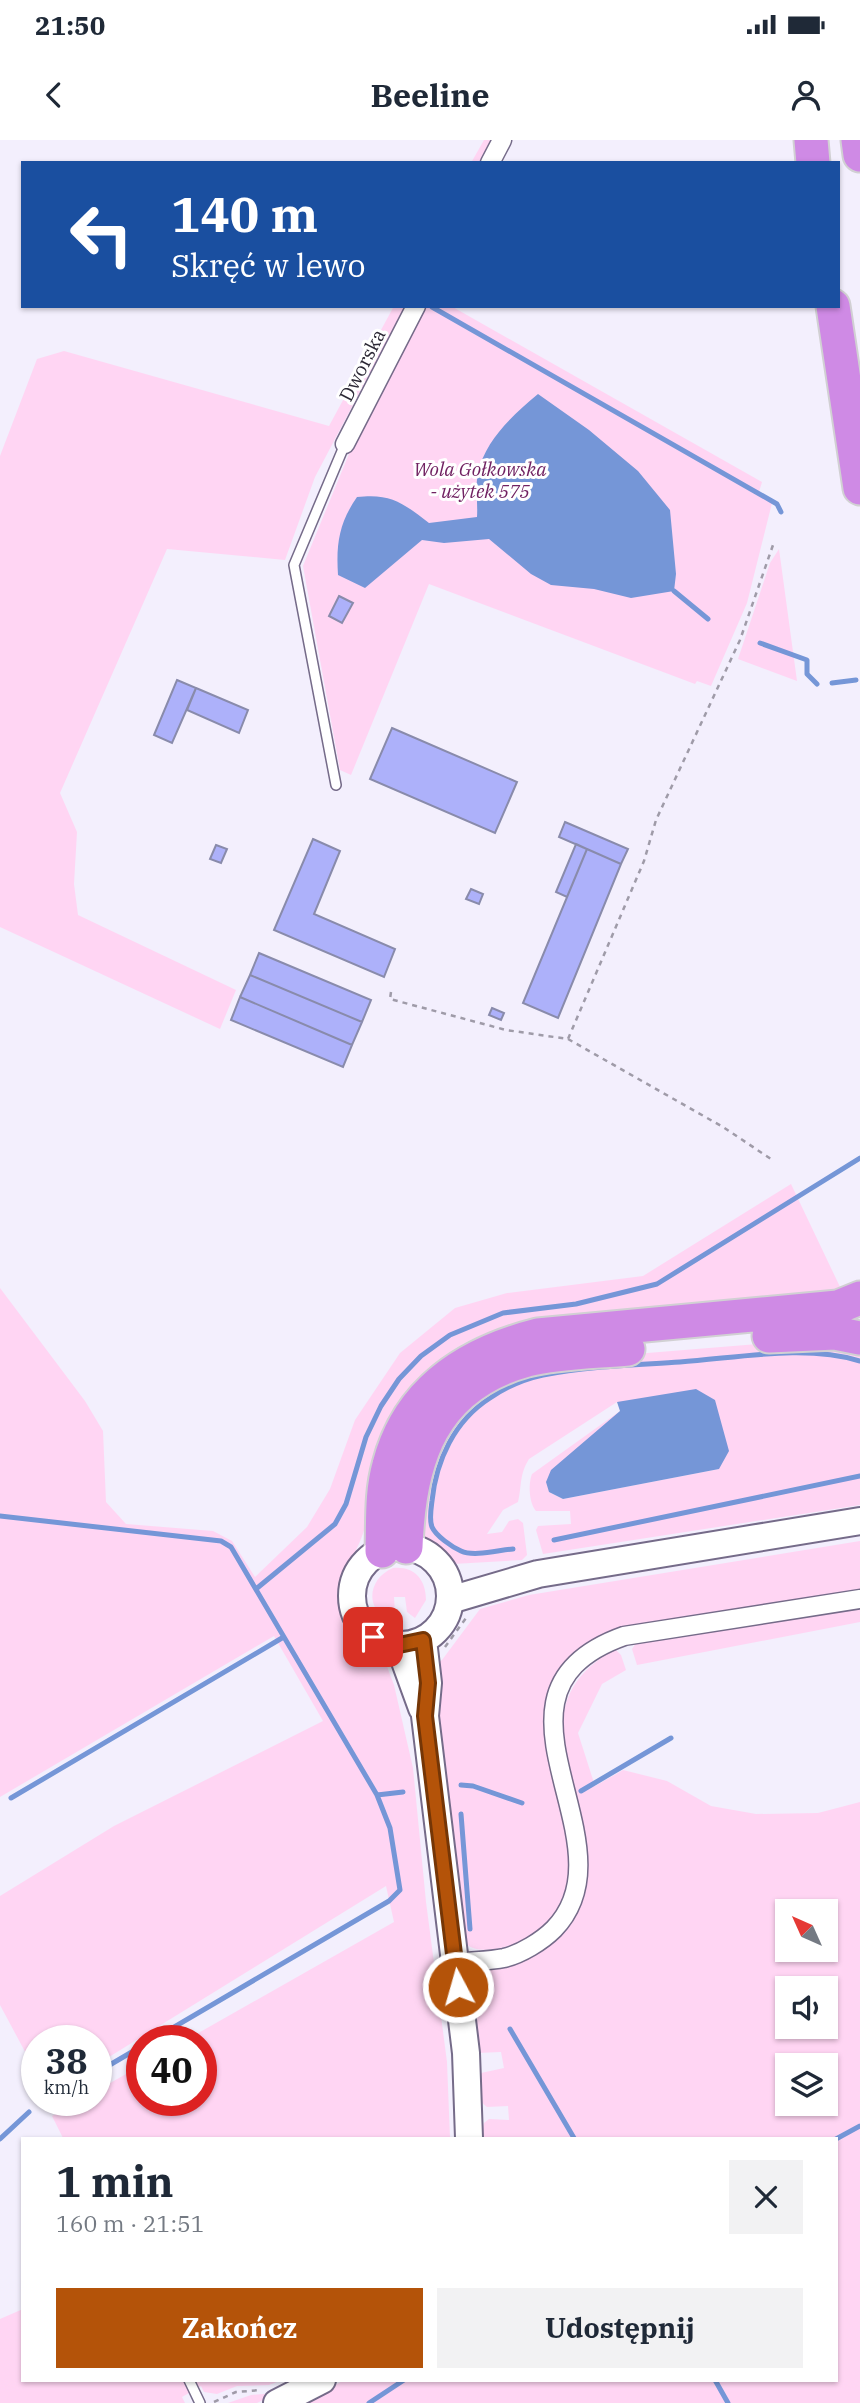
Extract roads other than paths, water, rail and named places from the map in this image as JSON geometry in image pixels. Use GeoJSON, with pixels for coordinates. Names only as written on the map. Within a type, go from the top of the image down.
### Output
{"type":"FeatureCollection","features":[{"type":"Feature","properties":{"kind":"highway"},"geometry":{"type":"LineString","coordinates":[[811,140],[813,161]]}},
{"type":"Feature","properties":{"kind":"highway"},"geometry":{"type":"LineString","coordinates":[[858,140],[860,155]]}},
{"type":"Feature","properties":{"kind":"highway"},"geometry":{"type":"LineString","coordinates":[[834,308],[860,488]]}},
{"type":"Feature","properties":{"kind":"highway"},"geometry":{"type":"LineString","coordinates":[[394,1549],[384,1493],[394,1447],[416,1406],[434,1386],[468,1360],[510,1342],[538,1335],[838,1307],[860,1298]]}},
{"type":"Feature","properties":{"kind":"highway"},"geometry":{"type":"LineString","coordinates":[[394,1549],[419,1456],[433,1427],[457,1399],[500,1370],[550,1356],[795,1333],[860,1338]]}},
{"type":"Feature","properties":{"kind":"street"},"geometry":{"type":"LineString","coordinates":[[491,161],[502,140]]}},
{"type":"Feature","properties":{"kind":"street","name":"Dworska"},"geometry":{"type":"LineString","coordinates":[[345,444],[415,308]]}},
{"type":"Feature","properties":{"kind":"street"},"geometry":{"type":"LineString","coordinates":[[445,1574],[538,1574],[860,1521]]}},
{"type":"Feature","properties":{"kind":"street"},"geometry":{"type":"LineString","coordinates":[[420,1646],[373,1637],[361,1624],[354,1608],[352,1590],[358,1573],[368,1560],[394,1549],[429,1555],[445,1574],[458,1609]]}},
{"type":"Feature","properties":{"kind":"street"},"geometry":{"type":"LineString","coordinates":[[420,1646],[458,1609],[538,1574]]}},
{"type":"Feature","properties":{"kind":"street"},"geometry":{"type":"LineString","coordinates":[[456,1963],[505,1958],[521,1951],[551,1932],[568,1913],[578,1884],[579,1850],[558,1764],[553,1727],[562,1688],[580,1662],[605,1643],[624,1636],[860,1599]]}},
{"type":"Feature","properties":{"kind":"street"},"geometry":{"type":"LineString","coordinates":[[420,1646],[428,1683],[425,1716],[466,2053],[470,2137]]}},
{"type":"Feature","properties":{"kind":"street"},"geometry":{"type":"LineString","coordinates":[[273,2396],[316,2382]]}},
{"type":"Feature","properties":{"kind":"lane"},"geometry":{"type":"LineString","coordinates":[[336,785],[294,565],[345,444]]}},
{"type":"Feature","properties":{"kind":"lane"},"geometry":{"type":"LineString","coordinates":[[190,2382],[200,2403]]}},
{"type":"Feature","properties":{"kind":"water"},"geometry":{"type":"Polygon","coordinates":[[[538,394],[589,430],[638,471],[670,510],[676,574],[674,591],[631,598],[594,589],[551,585],[531,574],[489,539],[444,543],[422,540],[365,588],[338,575],[340,534],[357,497],[388,498],[412,510],[429,523],[477,517],[477,478],[487,450],[510,419],[538,394]]]}},
{"type":"Feature","properties":{"kind":"water"},"geometry":{"type":"Polygon","coordinates":[[[696,1389],[715,1400],[729,1451],[719,1469],[563,1499],[549,1492],[546,1482],[551,1470],[620,1411],[617,1402],[696,1389]]]}},
{"type":"Feature","properties":{"kind":"waterway"},"geometry":{"type":"LineString","coordinates":[[434,308],[777,504],[781,512]]}},
{"type":"Feature","properties":{"kind":"waterway"},"geometry":{"type":"LineString","coordinates":[[674,591],[708,619]]}},
{"type":"Feature","properties":{"kind":"waterway"},"geometry":{"type":"LineString","coordinates":[[760,643],[807,660],[807,674],[817,684]]}},
{"type":"Feature","properties":{"kind":"waterway"},"geometry":{"type":"LineString","coordinates":[[832,683],[856,680]]}},
{"type":"Feature","properties":{"kind":"waterway"},"geometry":{"type":"LineString","coordinates":[[256,1589],[335,1524],[346,1504],[366,1437],[381,1406],[399,1379],[421,1356],[450,1335],[503,1313],[576,1304],[657,1284],[860,1158]]}},
{"type":"Feature","properties":{"kind":"waterway"},"geometry":{"type":"LineString","coordinates":[[513,1549],[466,1553],[437,1534],[431,1521],[434,1486],[449,1443],[466,1418],[502,1390],[543,1375],[611,1366],[794,1353],[816,1353],[860,1361]]}},
{"type":"Feature","properties":{"kind":"waterway"},"geometry":{"type":"LineString","coordinates":[[554,1540],[860,1476]]}},
{"type":"Feature","properties":{"kind":"waterway"},"geometry":{"type":"LineString","coordinates":[[0,1516],[221,1541],[231,1547],[377,1795],[390,1828],[400,1890],[389,1901],[178,2025]]}},
{"type":"Feature","properties":{"kind":"waterway"},"geometry":{"type":"LineString","coordinates":[[11,1798],[282,1638]]}},
{"type":"Feature","properties":{"kind":"waterway"},"geometry":{"type":"LineString","coordinates":[[581,1791],[671,1738]]}},
{"type":"Feature","properties":{"kind":"waterway"},"geometry":{"type":"LineString","coordinates":[[461,1785],[473,1786],[522,1803]]}},
{"type":"Feature","properties":{"kind":"waterway"},"geometry":{"type":"LineString","coordinates":[[377,1795],[403,1792]]}},
{"type":"Feature","properties":{"kind":"waterway"},"geometry":{"type":"LineString","coordinates":[[461,1814],[470,1929]]}},
{"type":"Feature","properties":{"kind":"waterway"},"geometry":{"type":"LineString","coordinates":[[510,2029],[573,2137]]}},
{"type":"Feature","properties":{"kind":"waterway"},"geometry":{"type":"LineString","coordinates":[[112,2064],[126,2055]]}},
{"type":"Feature","properties":{"kind":"waterway"},"geometry":{"type":"LineString","coordinates":[[0,2139],[25,2116]]}},
{"type":"Feature","properties":{"kind":"waterway"},"geometry":{"type":"LineString","coordinates":[[838,2138],[860,2126]]}},
{"type":"Feature","properties":{"kind":"waterway"},"geometry":{"type":"LineString","coordinates":[[369,2403],[401,2382]]}},
{"type":"Feature","properties":{"kind":"waterway"},"geometry":{"type":"LineString","coordinates":[[716,2382],[728,2403]]}},
{"type":"Feature","properties":{"kind":"park label","name":"Wola Gołkowska - użytek 575"},"geometry":{"type":"Point","coordinates":[480,480]}}]}
